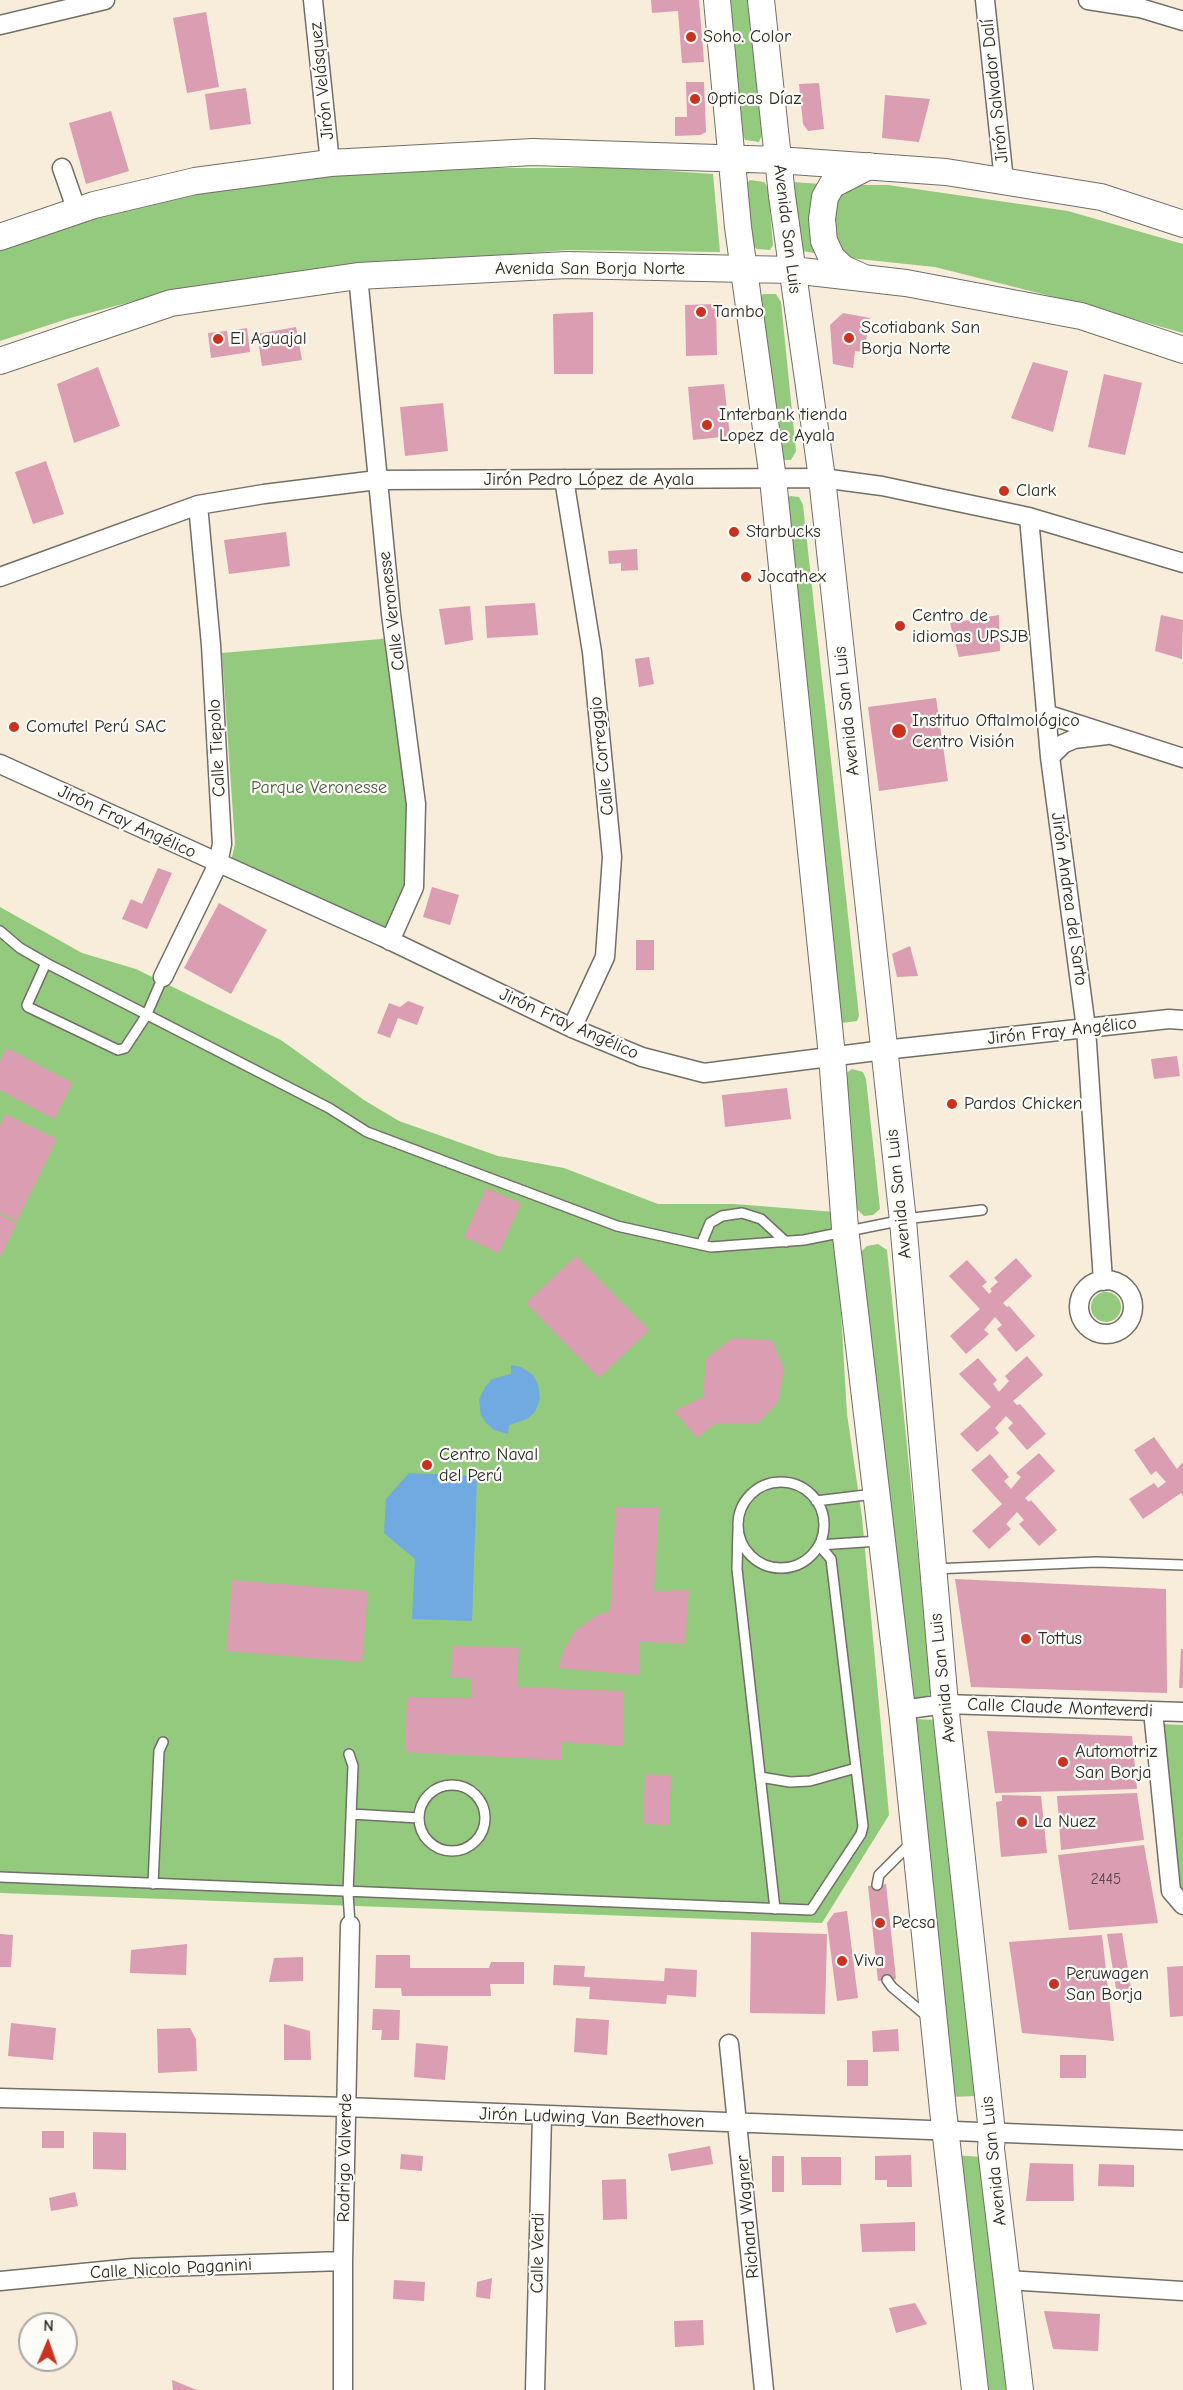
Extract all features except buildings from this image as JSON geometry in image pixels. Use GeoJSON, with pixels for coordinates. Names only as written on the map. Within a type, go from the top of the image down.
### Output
{"type":"FeatureCollection","features":[{"type":"Feature","properties":{"kind":"main road"},"geometry":{"type":"LineString","coordinates":[[717,0],[730,159],[742,269],[772,479],[832,1056],[846,1233],[902,1710],[975,2390]]}},
{"type":"Feature","properties":{"kind":"main road","name":"Avenida San Luis"},"geometry":{"type":"LineString","coordinates":[[761,0],[792,270],[822,478],[903,1221],[945,1704],[992,2132],[991,2149],[1020,2390]]}},
{"type":"Feature","properties":{"kind":"main road"},"geometry":{"type":"LineString","coordinates":[[0,237],[77,211],[195,181],[330,163],[533,152],[778,160],[946,172],[1101,197],[1183,224]]}},
{"type":"Feature","properties":{"kind":"main road"},"geometry":{"type":"LineString","coordinates":[[866,278],[844,269],[832,258],[824,241],[822,219],[825,197],[832,184],[869,166]]}},
{"type":"Feature","properties":{"kind":"main road","name":"Avenida San Borja Norte"},"geometry":{"type":"LineString","coordinates":[[0,361],[171,303],[358,276],[567,265],[792,270],[906,283],[1081,316],[1183,350]]}},
{"type":"Feature","properties":{"kind":"street"},"geometry":{"type":"LineString","coordinates":[[0,25],[105,0]]}},
{"type":"Feature","properties":{"kind":"street","name":"Jirón Velásquez"},"geometry":{"type":"LineString","coordinates":[[313,0],[330,163]]}},
{"type":"Feature","properties":{"kind":"street","name":"Jirón Salvador Dalí"},"geometry":{"type":"LineString","coordinates":[[985,0],[1004,182]]}},
{"type":"Feature","properties":{"kind":"street"},"geometry":{"type":"LineString","coordinates":[[1088,0],[1140,4],[1183,21]]}},
{"type":"Feature","properties":{"kind":"street"},"geometry":{"type":"LineString","coordinates":[[62,168],[77,211]]}},
{"type":"Feature","properties":{"kind":"street","name":"Calle Veronesse"},"geometry":{"type":"LineString","coordinates":[[358,276],[377,480],[416,804],[414,887],[390,941]]}},
{"type":"Feature","properties":{"kind":"street","name":"Jirón Pedro López de Ayala"},"geometry":{"type":"LineString","coordinates":[[0,577],[198,505],[377,480],[822,478],[882,486],[1029,518],[1183,563]]}},
{"type":"Feature","properties":{"kind":"street","name":"Calle Correggio"},"geometry":{"type":"LineString","coordinates":[[564,479],[592,652],[612,857],[605,957],[572,1028]]}},
{"type":"Feature","properties":{"kind":"street","name":"Calle Tiepolo"},"geometry":{"type":"LineString","coordinates":[[162,977],[218,864],[222,844],[211,645],[198,505]]}},
{"type":"Feature","properties":{"kind":"street","name":"Jirón Andrea del Sarto"},"geometry":{"type":"LineString","coordinates":[[1029,518],[1050,757],[1086,1028],[1103,1281]]}},
{"type":"Feature","properties":{"kind":"street"},"geometry":{"type":"LineString","coordinates":[[1046,714],[1183,758]]}},
{"type":"Feature","properties":{"kind":"street"},"geometry":{"type":"LineString","coordinates":[[1050,757],[1063,744],[1074,739],[1115,735]]}},
{"type":"Feature","properties":{"kind":"street","name":"Jirón Fray Angélico"},"geometry":{"type":"LineString","coordinates":[[0,764],[390,941],[572,1028],[642,1057],[704,1073],[884,1050],[1169,1019],[1183,1020]]}},
{"type":"Feature","properties":{"kind":"street","name":"Calle Claude Monteverdi"},"geometry":{"type":"LineString","coordinates":[[902,1710],[945,1704],[1183,1712]]}},
{"type":"Feature","properties":{"kind":"street"},"geometry":{"type":"LineString","coordinates":[[1153,1711],[1171,1891],[1181,1904]]}},
{"type":"Feature","properties":{"kind":"street","name":"Rodrigo Valverde"},"geometry":{"type":"LineString","coordinates":[[343,2390],[343,2261],[350,1925]]}},
{"type":"Feature","properties":{"kind":"street","name":"Richard Wagner"},"geometry":{"type":"LineString","coordinates":[[729,2044],[739,2124],[764,2390]]}},
{"type":"Feature","properties":{"kind":"street","name":"Jirón Ludwing Van Beethoven"},"geometry":{"type":"LineString","coordinates":[[0,2098],[346,2107],[1183,2140]]}},
{"type":"Feature","properties":{"kind":"street","name":"Calle Verdi"},"geometry":{"type":"LineString","coordinates":[[535,2390],[542,2116]]}},
{"type":"Feature","properties":{"kind":"street","name":"Calle Nicolo Paganini"},"geometry":{"type":"LineString","coordinates":[[0,2281],[133,2268],[343,2261]]}},
{"type":"Feature","properties":{"kind":"street"},"geometry":{"type":"LineString","coordinates":[[1007,2280],[1183,2291]]}},
{"type":"Feature","properties":{"kind":"lane"},"geometry":{"type":"LineString","coordinates":[[0,931],[20,948],[46,963],[329,1108],[367,1132],[617,1226],[711,1247],[786,1242],[903,1221],[982,1210]]}},
{"type":"Feature","properties":{"kind":"lane"},"geometry":{"type":"LineString","coordinates":[[46,963],[27,1005],[118,1050],[125,1048],[146,1016],[162,977]]}},
{"type":"Feature","properties":{"kind":"lane"},"geometry":{"type":"LineString","coordinates":[[701,1245],[710,1223],[722,1216],[742,1214],[761,1219],[786,1242]]}},
{"type":"Feature","properties":{"kind":"lane"},"geometry":{"type":"LineString","coordinates":[[738,1529],[741,1542],[749,1554],[760,1563],[787,1568],[800,1564],[811,1556],[819,1545],[824,1523],[816,1501],[806,1491],[780,1482],[766,1485],[754,1492],[744,1502],[739,1515],[738,1529],[737,1569],[775,1909]]}},
{"type":"Feature","properties":{"kind":"lane"},"geometry":{"type":"LineString","coordinates":[[816,1501],[876,1494]]}},
{"type":"Feature","properties":{"kind":"lane"},"geometry":{"type":"LineString","coordinates":[[819,1545],[882,1540]]}},
{"type":"Feature","properties":{"kind":"lane"},"geometry":{"type":"LineString","coordinates":[[0,1878],[811,1910],[861,1834],[863,1826],[831,1559],[819,1545]]}},
{"type":"Feature","properties":{"kind":"lane"},"geometry":{"type":"LineString","coordinates":[[932,1569],[1078,1563],[1183,1564]]}},
{"type":"Feature","properties":{"kind":"lane"},"geometry":{"type":"LineString","coordinates":[[153,1884],[159,1750],[163,1742]]}},
{"type":"Feature","properties":{"kind":"lane"},"geometry":{"type":"LineString","coordinates":[[349,1754],[353,1766],[348,1893],[350,1925]]}},
{"type":"Feature","properties":{"kind":"lane"},"geometry":{"type":"LineString","coordinates":[[760,1777],[790,1782],[810,1781],[856,1768]]}},
{"type":"Feature","properties":{"kind":"lane"},"geometry":{"type":"LineString","coordinates":[[453,1785],[473,1792],[484,1810],[485,1820],[476,1840],[467,1847],[445,1850],[426,1839],[419,1818],[421,1808],[433,1791],[443,1786],[453,1785]]}},
{"type":"Feature","properties":{"kind":"lane"},"geometry":{"type":"LineString","coordinates":[[351,1814],[419,1818]]}},
{"type":"Feature","properties":{"kind":"lane"},"geometry":{"type":"LineString","coordinates":[[877,1885],[879,1875],[915,1839]]}},
{"type":"Feature","properties":{"kind":"lane"},"geometry":{"type":"LineString","coordinates":[[887,1980],[892,1987],[934,2022]]}},
{"type":"Feature","properties":{"kind":"green space"},"geometry":{"type":"Polygon","coordinates":[[[726,0],[750,0],[764,130],[759,142],[745,140],[740,127],[726,0]]]}},
{"type":"Feature","properties":{"kind":"green space"},"geometry":{"type":"Polygon","coordinates":[[[628,168],[713,174],[720,252],[567,250],[363,264],[259,277],[146,298],[70,318],[0,341],[0,248],[57,226],[183,193],[368,170],[628,168]]]}},
{"type":"Feature","properties":{"kind":"green space"},"geometry":{"type":"Polygon","coordinates":[[[750,180],[764,182],[768,188],[773,245],[770,250],[757,249],[751,244],[745,185],[750,180]]]}},
{"type":"Feature","properties":{"kind":"green space"},"geometry":{"type":"Polygon","coordinates":[[[792,182],[821,184],[821,254],[796,250],[792,182]]]}},
{"type":"Feature","properties":{"kind":"green space"},"geometry":{"type":"Polygon","coordinates":[[[851,185],[888,185],[1068,211],[1183,244],[1183,333],[1066,300],[935,267],[849,258],[832,235],[833,200],[851,185]]]}},
{"type":"Feature","properties":{"kind":"green space"},"geometry":{"type":"Polygon","coordinates":[[[763,294],[776,294],[781,302],[796,451],[791,460],[782,460],[757,301],[763,294]]]}},
{"type":"Feature","properties":{"kind":"green space"},"geometry":{"type":"Polygon","coordinates":[[[790,496],[799,497],[803,505],[859,1016],[857,1021],[841,1023],[782,503],[790,496]]]}},
{"type":"Feature","properties":{"kind":"green space","name":"Parque Veronesse"},"geometry":{"type":"Polygon","coordinates":[[[392,638],[408,805],[408,885],[387,931],[231,861],[235,844],[222,653],[392,638]]]}},
{"type":"Feature","properties":{"kind":"green space","name":"Centro Naval del Perú"},"geometry":{"type":"Polygon","coordinates":[[[0,907],[82,953],[136,969],[281,1040],[364,1100],[399,1121],[498,1156],[564,1168],[658,1204],[734,1204],[835,1212],[847,1414],[862,1517],[889,1815],[822,1923],[0,1893],[0,907]]]}},
{"type":"Feature","properties":{"kind":"green space"},"geometry":{"type":"Polygon","coordinates":[[[852,1069],[863,1072],[866,1079],[880,1209],[873,1215],[864,1216],[854,1206],[845,1074],[852,1069]]]}},
{"type":"Feature","properties":{"kind":"green space"},"geometry":{"type":"Polygon","coordinates":[[[878,1244],[887,1250],[932,1692],[925,1699],[915,1701],[907,1694],[859,1254],[867,1246],[878,1244]]]}},
{"type":"Feature","properties":{"kind":"green space"},"geometry":{"type":"Polygon","coordinates":[[[1106,1292],[1116,1297],[1121,1307],[1116,1317],[1106,1322],[1096,1317],[1091,1307],[1096,1297],[1106,1292]]]}},
{"type":"Feature","properties":{"kind":"green space"},"geometry":{"type":"Polygon","coordinates":[[[916,1719],[937,1720],[976,2096],[950,2097],[916,1719]]]}},
{"type":"Feature","properties":{"kind":"green space"},"geometry":{"type":"Polygon","coordinates":[[[1163,1724],[1183,1725],[1183,1891],[1181,1890],[1163,1724]]]}},
{"type":"Feature","properties":{"kind":"green space"},"geometry":{"type":"Polygon","coordinates":[[[954,2155],[981,2157],[1009,2390],[984,2390],[954,2155]]]}},
{"type":"Feature","properties":{"kind":"water"},"geometry":{"type":"Polygon","coordinates":[[[511,1365],[521,1367],[533,1375],[538,1384],[540,1399],[535,1412],[527,1419],[509,1425],[508,1434],[494,1430],[486,1423],[481,1415],[479,1400],[492,1379],[511,1374],[511,1365]]]}},
{"type":"Feature","properties":{"kind":"water"},"geometry":{"type":"Polygon","coordinates":[[[409,1473],[477,1476],[472,1621],[412,1619],[415,1559],[384,1533],[386,1499],[409,1473]]]}},
{"type":"Feature","properties":{"kind":"place","name":"Soho. Color"},"geometry":{"type":"Point","coordinates":[691,37]}},
{"type":"Feature","properties":{"kind":"place","name":"Opticas Díaz"},"geometry":{"type":"Point","coordinates":[695,99]}},
{"type":"Feature","properties":{"kind":"place","name":"Tambo"},"geometry":{"type":"Point","coordinates":[701,312]}},
{"type":"Feature","properties":{"kind":"place","name":"Scotiabank San Borja Norte"},"geometry":{"type":"Point","coordinates":[849,338]}},
{"type":"Feature","properties":{"kind":"place","name":"El Aguajal"},"geometry":{"type":"Point","coordinates":[218,339]}},
{"type":"Feature","properties":{"kind":"place","name":"Interbank tienda Lopez de Ayala"},"geometry":{"type":"Point","coordinates":[707,425]}},
{"type":"Feature","properties":{"kind":"place","name":"Clark"},"geometry":{"type":"Point","coordinates":[1004,491]}},
{"type":"Feature","properties":{"kind":"place","name":"Starbucks"},"geometry":{"type":"Point","coordinates":[734,532]}},
{"type":"Feature","properties":{"kind":"place","name":"Jocathex"},"geometry":{"type":"Point","coordinates":[746,577]}},
{"type":"Feature","properties":{"kind":"place","name":"Centro de idiomas UPSJB"},"geometry":{"type":"Point","coordinates":[900,626]}},
{"type":"Feature","properties":{"kind":"place","name":"Comutel Perú SAC"},"geometry":{"type":"Point","coordinates":[14,727]}},
{"type":"Feature","properties":{"kind":"place","name":"Instituo Oftalmológico Centro Visión"},"geometry":{"type":"Point","coordinates":[899,731]}},
{"type":"Feature","properties":{"kind":"place","name":"Pardos Chicken"},"geometry":{"type":"Point","coordinates":[952,1104]}},
{"type":"Feature","properties":{"kind":"place","name":"Centro Naval del Perú"},"geometry":{"type":"Point","coordinates":[427,1465]}},
{"type":"Feature","properties":{"kind":"place","name":"Tottus"},"geometry":{"type":"Point","coordinates":[1026,1639]}},
{"type":"Feature","properties":{"kind":"place","name":"Automotriz San Borja"},"geometry":{"type":"Point","coordinates":[1063,1762]}},
{"type":"Feature","properties":{"kind":"place","name":"La Nuez"},"geometry":{"type":"Point","coordinates":[1022,1822]}},
{"type":"Feature","properties":{"kind":"place","name":"Pecsa"},"geometry":{"type":"Point","coordinates":[880,1923]}},
{"type":"Feature","properties":{"kind":"place","name":"Viva"},"geometry":{"type":"Point","coordinates":[842,1961]}},
{"type":"Feature","properties":{"kind":"place","name":"Peruwagen San Borja"},"geometry":{"type":"Point","coordinates":[1054,1984]}}]}
